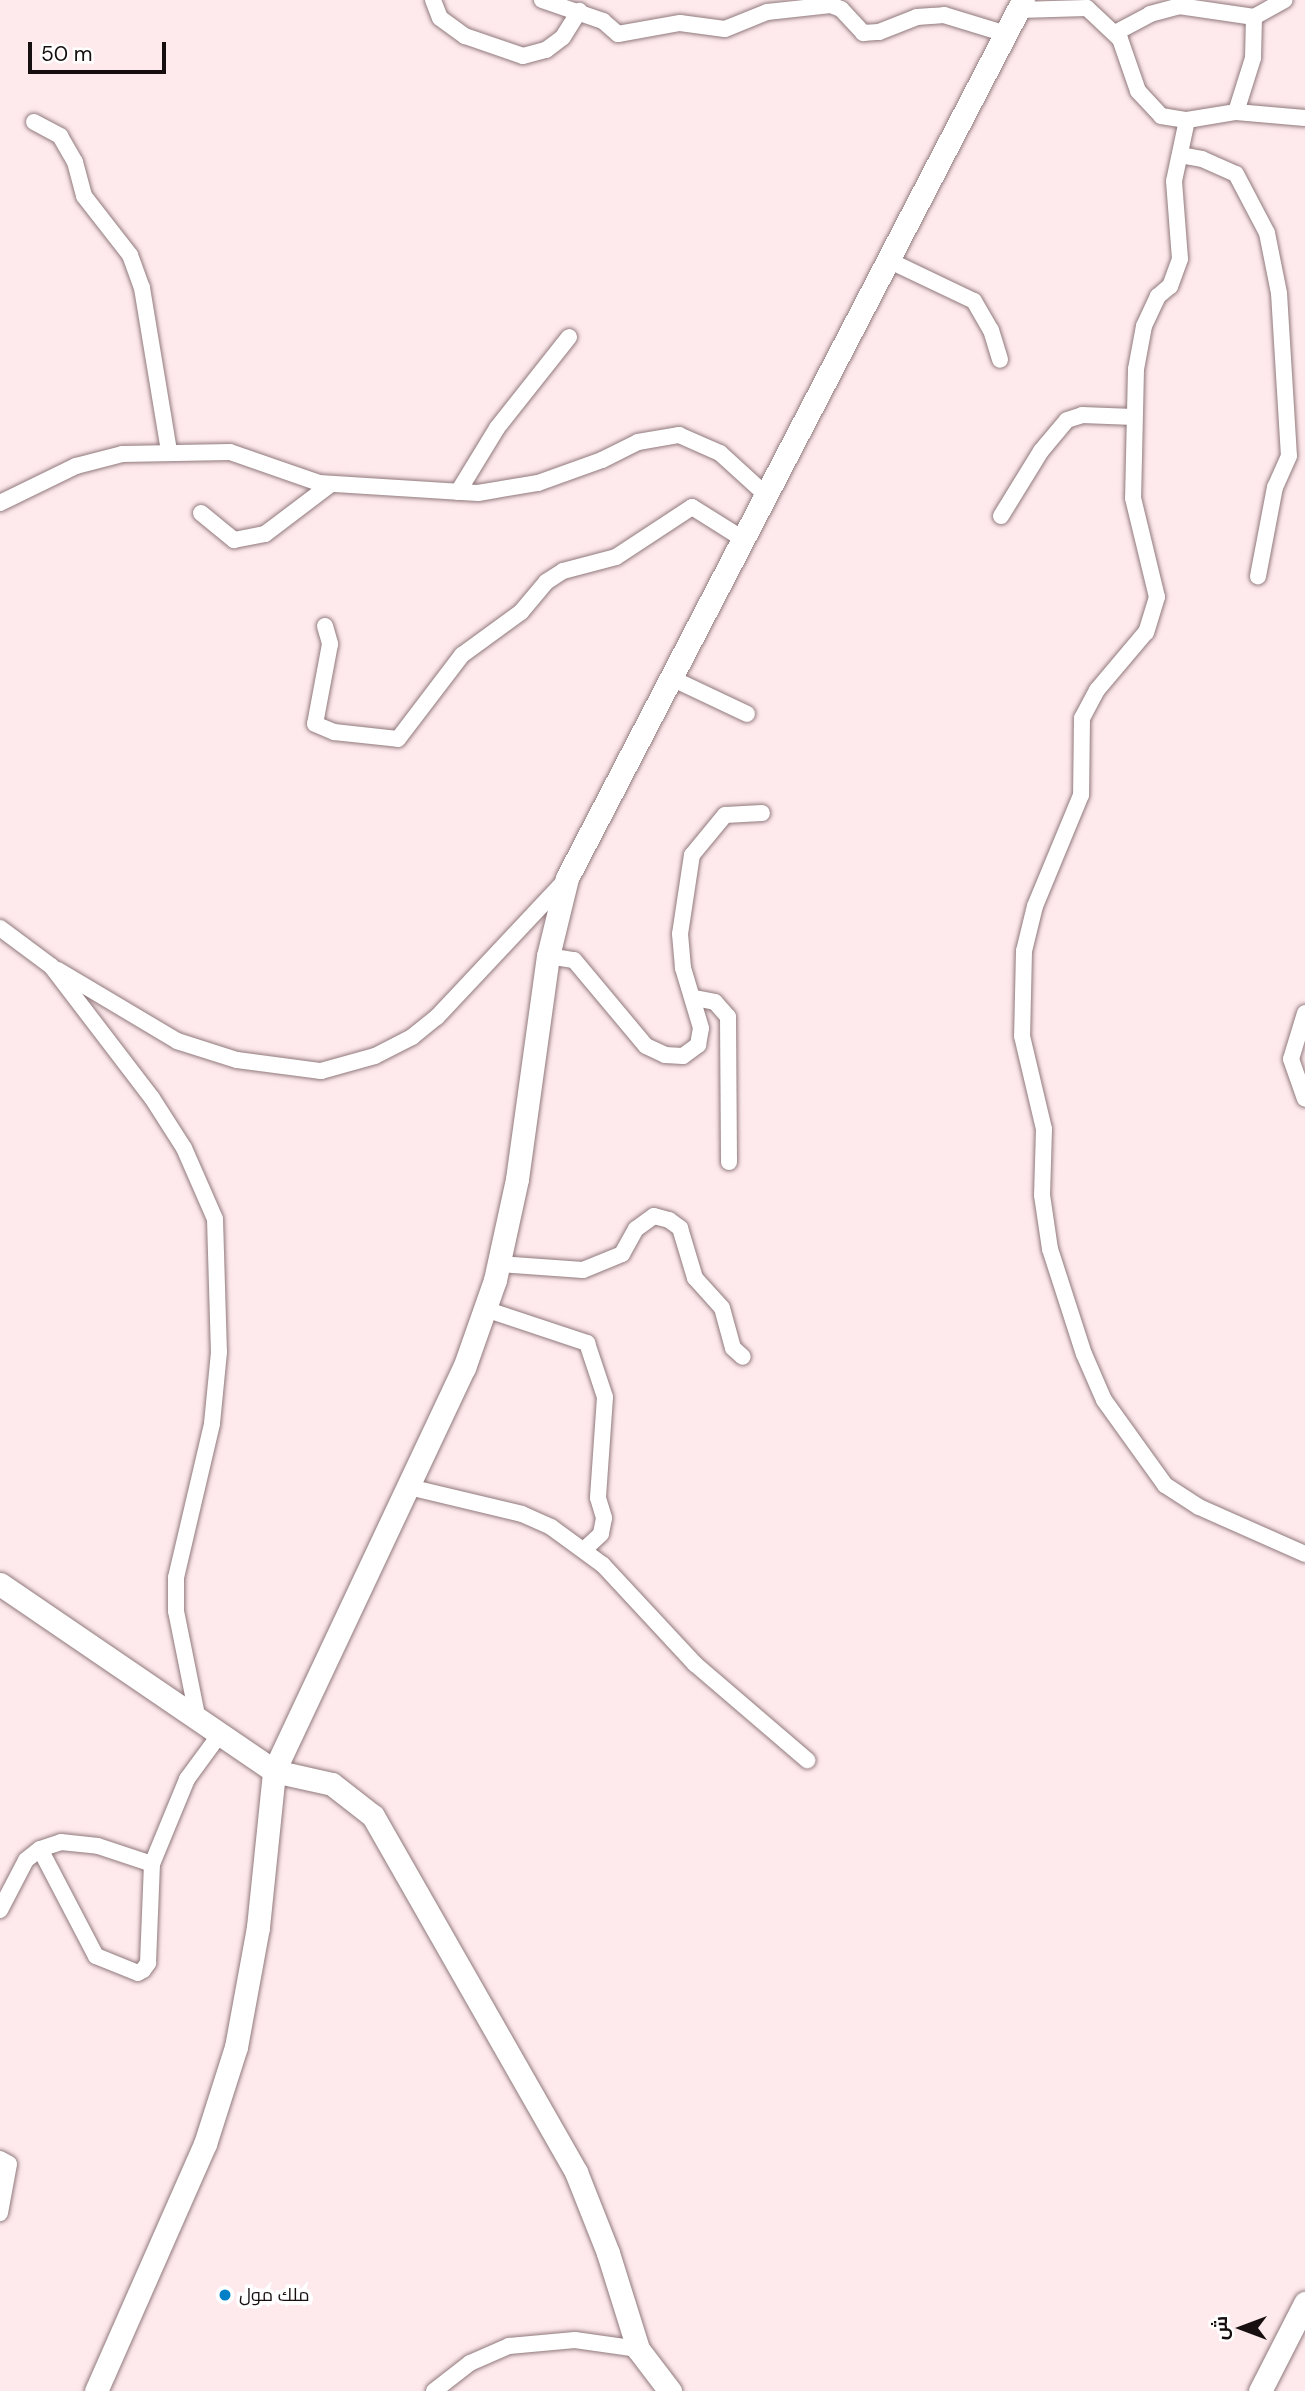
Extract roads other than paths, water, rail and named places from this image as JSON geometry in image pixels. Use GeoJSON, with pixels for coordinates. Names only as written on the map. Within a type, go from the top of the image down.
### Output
{"type":"FeatureCollection","features":[{"type":"Feature","properties":{"kind":"main road"},"geometry":{"type":"LineString","coordinates":[[96,2391],[205,2144],[236,2047],[258,1927],[274,1771],[464,1368],[485,1309],[499,1264],[517,1180],[548,956],[567,878],[1021,5]]}},
{"type":"Feature","properties":{"kind":"main road"},"geometry":{"type":"LineString","coordinates":[[0,1584],[274,1771],[332,1784],[373,1816],[583,2186],[638,2349],[670,2391]]}},
{"type":"Feature","properties":{"kind":"main road"},"geometry":{"type":"LineString","coordinates":[[1260,2391],[1305,2303]]}},
{"type":"Feature","properties":{"kind":"street"},"geometry":{"type":"LineString","coordinates":[[433,0],[440,18],[465,36],[523,56],[546,50],[563,37],[579,11]]}},
{"type":"Feature","properties":{"kind":"street"},"geometry":{"type":"LineString","coordinates":[[542,0],[579,11],[618,34],[680,23],[725,29],[767,12],[831,5],[841,9],[863,33],[879,32],[917,17],[944,15],[1006,34]]}},
{"type":"Feature","properties":{"kind":"street"},"geometry":{"type":"LineString","coordinates":[[1115,33],[1150,14],[1179,6],[1254,17],[1285,0]]}},
{"type":"Feature","properties":{"kind":"street"},"geometry":{"type":"LineString","coordinates":[[1021,5],[1087,8],[1115,33],[1129,73],[1150,107],[1161,116],[1187,120],[1236,112],[1305,118]]}},
{"type":"Feature","properties":{"kind":"street"},"geometry":{"type":"LineString","coordinates":[[1236,112],[1253,58],[1254,17]]}},
{"type":"Feature","properties":{"kind":"street"},"geometry":{"type":"LineString","coordinates":[[1187,120],[1174,181],[1180,259],[1170,286],[1158,296],[1144,326],[1134,417],[1136,516],[1157,597],[1146,632],[1132,653],[1087,705],[1081,734],[1081,795],[1035,906],[1024,951],[1022,1036],[1044,1129],[1044,1221],[1066,1302],[1094,1382],[1156,1475],[1199,1507],[1305,1554]]}},
{"type":"Feature","properties":{"kind":"street"},"geometry":{"type":"LineString","coordinates":[[34,122],[60,136],[75,162],[84,196],[130,255],[142,288],[169,451]]}},
{"type":"Feature","properties":{"kind":"street"},"geometry":{"type":"LineString","coordinates":[[1180,155],[1202,159],[1236,174],[1268,233],[1279,293],[1289,456],[1275,487],[1258,576]]}},
{"type":"Feature","properties":{"kind":"street"},"geometry":{"type":"LineString","coordinates":[[888,260],[974,301],[991,330],[1000,360]]}},
{"type":"Feature","properties":{"kind":"street"},"geometry":{"type":"LineString","coordinates":[[458,492],[497,428],[569,337]]}},
{"type":"Feature","properties":{"kind":"street"},"geometry":{"type":"LineString","coordinates":[[1001,516],[1041,451],[1067,420],[1082,415],[1134,417]]}},
{"type":"Feature","properties":{"kind":"street"},"geometry":{"type":"LineString","coordinates":[[0,503],[13,494],[99,458],[169,451],[250,456],[293,475],[331,484],[458,492],[538,483],[602,460],[638,442],[679,435],[720,453],[765,494]]}},
{"type":"Feature","properties":{"kind":"street"},"geometry":{"type":"LineString","coordinates":[[201,513],[234,540],[265,534],[331,484]]}},
{"type":"Feature","properties":{"kind":"street"},"geometry":{"type":"LineString","coordinates":[[326,626],[330,644],[315,724],[334,732],[398,738],[462,655],[521,612],[546,582],[563,571],[616,557],[692,507],[744,539]]}},
{"type":"Feature","properties":{"kind":"street"},"geometry":{"type":"LineString","coordinates":[[671,678],[747,714]]}},
{"type":"Feature","properties":{"kind":"street"},"geometry":{"type":"LineString","coordinates":[[548,956],[574,960],[634,1034],[665,1055],[683,1056],[698,1045],[701,1028],[695,998],[683,968],[680,934],[692,855],[725,815],[762,813]]}},
{"type":"Feature","properties":{"kind":"street"},"geometry":{"type":"LineString","coordinates":[[0,928],[51,966],[177,1041],[237,1060],[321,1071],[375,1056],[412,1037],[489,963],[567,878]]}},
{"type":"Feature","properties":{"kind":"street"},"geometry":{"type":"LineString","coordinates":[[51,966],[152,1098],[184,1148],[215,1219],[219,1352],[212,1424],[176,1578],[176,1611],[198,1720]]}},
{"type":"Feature","properties":{"kind":"street"},"geometry":{"type":"LineString","coordinates":[[695,998],[715,1002],[728,1017],[729,1162]]}},
{"type":"Feature","properties":{"kind":"street"},"geometry":{"type":"LineString","coordinates":[[1305,1013],[1291,1059],[1305,1099]]}},
{"type":"Feature","properties":{"kind":"street"},"geometry":{"type":"LineString","coordinates":[[499,1264],[583,1270],[622,1254],[636,1229],[654,1216],[669,1220],[680,1228],[695,1278],[722,1308],[733,1348],[743,1357]]}},
{"type":"Feature","properties":{"kind":"street"},"geometry":{"type":"LineString","coordinates":[[485,1309],[587,1343],[605,1397],[598,1498],[604,1518],[601,1534],[584,1550]]}},
{"type":"Feature","properties":{"kind":"street"},"geometry":{"type":"LineString","coordinates":[[409,1487],[540,1521],[584,1550],[628,1589],[695,1664],[807,1760]]}},
{"type":"Feature","properties":{"kind":"street"},"geometry":{"type":"LineString","coordinates":[[40,1849],[96,1956],[138,1973],[148,1963],[152,1864],[187,1779],[220,1734]]}},
{"type":"Feature","properties":{"kind":"street"},"geometry":{"type":"LineString","coordinates":[[0,1910],[26,1860],[40,1849],[61,1842],[98,1846],[152,1864]]}},
{"type":"Feature","properties":{"kind":"street"},"geometry":{"type":"LineString","coordinates":[[0,2159],[9,2164],[0,2213]]}},
{"type":"Feature","properties":{"kind":"street"},"geometry":{"type":"LineString","coordinates":[[433,2391],[470,2363],[509,2346],[575,2340],[638,2349]]}},
{"type":"Feature","properties":{"kind":"place","name":"ملك مول"},"geometry":{"type":"Point","coordinates":[225,2295]}}]}
